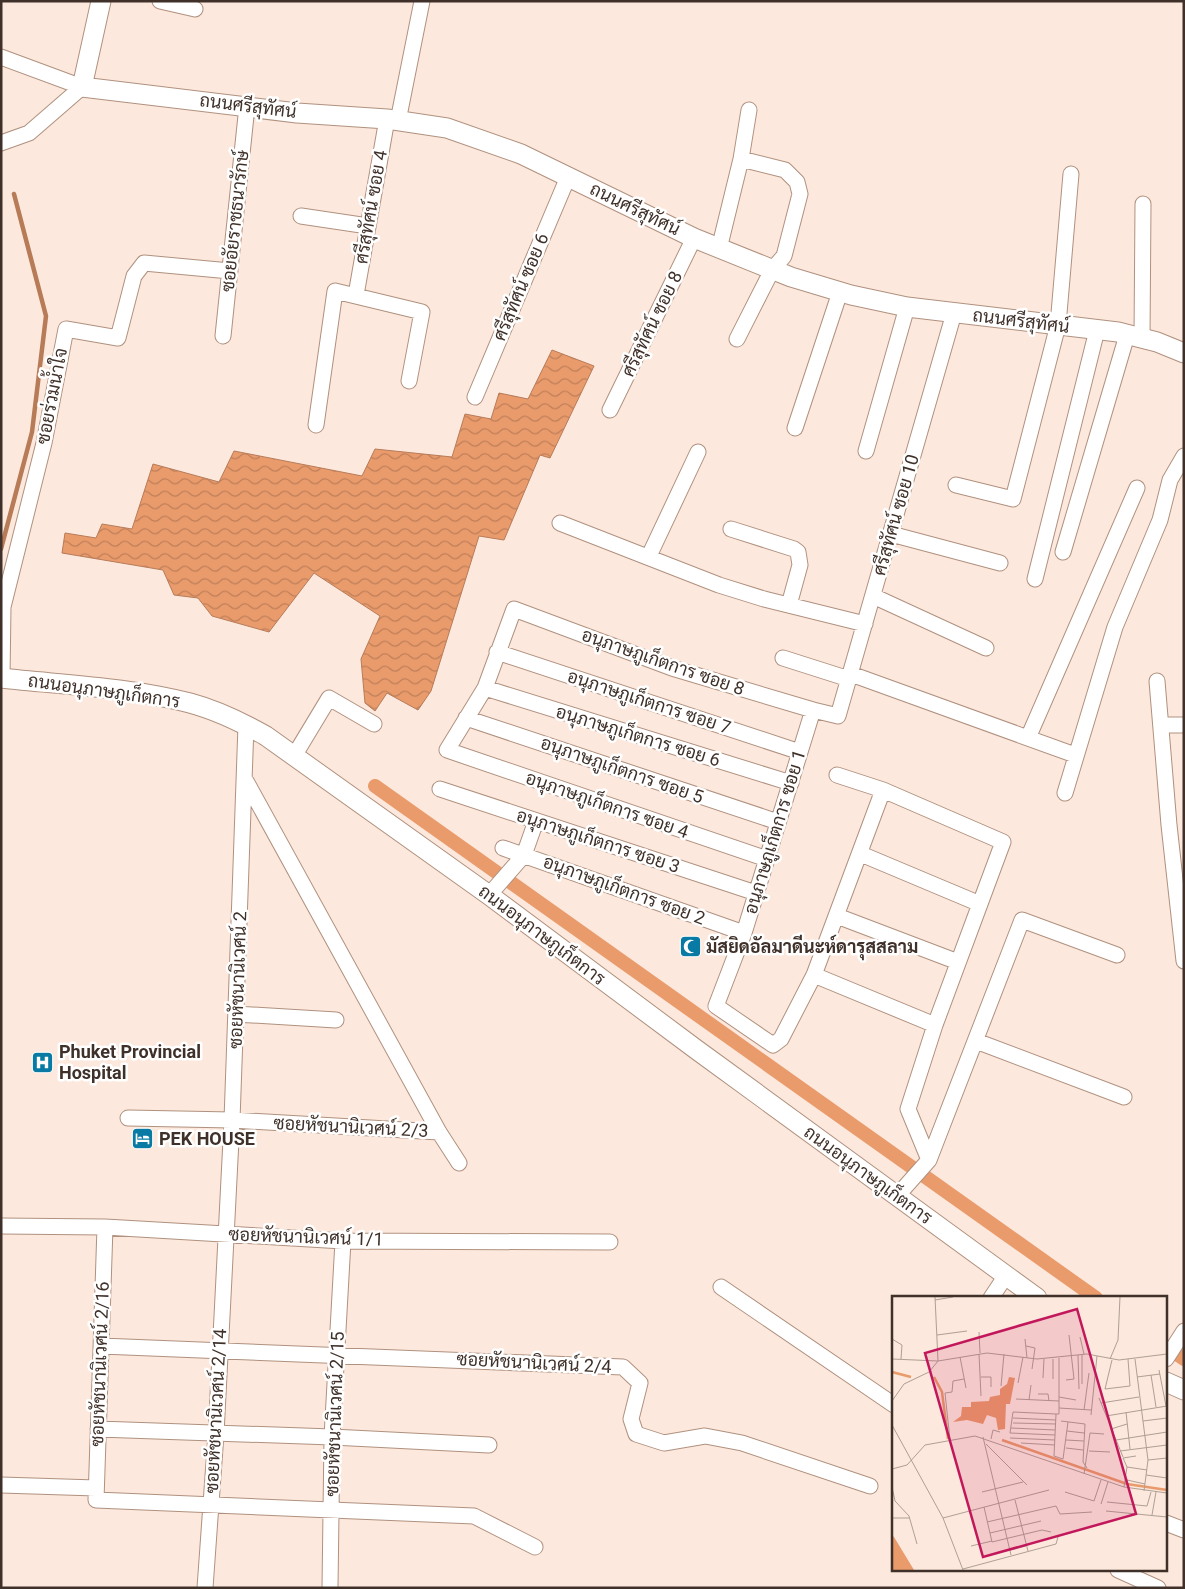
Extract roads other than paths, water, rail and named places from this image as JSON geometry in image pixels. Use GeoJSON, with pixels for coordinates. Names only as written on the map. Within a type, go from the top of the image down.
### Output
{"type":"FeatureCollection","features":[{"type":"Feature","properties":{"kind":"street"},"geometry":{"type":"LineString","coordinates":[[1,143],[29,133],[82,87],[101,1]]}},
{"type":"Feature","properties":{"kind":"street"},"geometry":{"type":"LineString","coordinates":[[160,1],[195,9]]}},
{"type":"Feature","properties":{"kind":"street","name":"ศรีสุทัศน์ ซอย 4"},"geometry":{"type":"LineString","coordinates":[[356,294],[368,226],[422,1]]}},
{"type":"Feature","properties":{"kind":"street"},"geometry":{"type":"LineString","coordinates":[[1,57],[82,87]]}},
{"type":"Feature","properties":{"kind":"street","name":"ถนนศรีสุทัศน์"},"geometry":{"type":"LineString","coordinates":[[82,87],[297,113],[393,120],[447,128],[521,154],[719,249],[772,270],[840,292],[908,307],[1098,330],[1135,337],[1184,353]]}},
{"type":"Feature","properties":{"kind":"street","name":"ซอยอัยราชธนารักษ์"},"geometry":{"type":"LineString","coordinates":[[223,336],[247,106]]}},
{"type":"Feature","properties":{"kind":"street"},"geometry":{"type":"LineString","coordinates":[[719,249],[741,159],[749,110]]}},
{"type":"Feature","properties":{"kind":"street"},"geometry":{"type":"LineString","coordinates":[[737,339],[772,270],[784,256],[800,194],[797,182],[785,170],[741,159]]}},
{"type":"Feature","properties":{"kind":"street"},"geometry":{"type":"LineString","coordinates":[[956,485],[1012,499],[1058,325],[1071,174]]}},
{"type":"Feature","properties":{"kind":"street","name":"ศรีสุทัศน์ ซอย 6"},"geometry":{"type":"LineString","coordinates":[[475,397],[568,177]]}},
{"type":"Feature","properties":{"kind":"street"},"geometry":{"type":"LineString","coordinates":[[1063,552],[1135,337],[1143,204]]}},
{"type":"Feature","properties":{"kind":"street"},"geometry":{"type":"LineString","coordinates":[[302,216],[368,226]]}},
{"type":"Feature","properties":{"kind":"street","name":"ศรีสุทัศน์ ซอย 8"},"geometry":{"type":"LineString","coordinates":[[610,410],[694,238]]}},
{"type":"Feature","properties":{"kind":"street","name":"ซอยร่วมน้ำใจ"},"geometry":{"type":"LineString","coordinates":[[2,678],[3,607],[44,443],[66,330],[118,338],[134,276],[144,263],[230,271]]}},
{"type":"Feature","properties":{"kind":"street"},"geometry":{"type":"LineString","coordinates":[[316,425],[335,291],[356,294],[422,312],[409,381]]}},
{"type":"Feature","properties":{"kind":"street"},"geometry":{"type":"LineString","coordinates":[[795,428],[840,292]]}},
{"type":"Feature","properties":{"kind":"street"},"geometry":{"type":"LineString","coordinates":[[866,451],[908,307]]}},
{"type":"Feature","properties":{"kind":"street","name":"ศรีสุทัศน์ ซอย 10"},"geometry":{"type":"LineString","coordinates":[[813,710],[838,716],[954,313]]}},
{"type":"Feature","properties":{"kind":"street"},"geometry":{"type":"LineString","coordinates":[[1035,578],[1098,330]]}},
{"type":"Feature","properties":{"kind":"street"},"geometry":{"type":"LineString","coordinates":[[649,556],[660,528],[698,452]]}},
{"type":"Feature","properties":{"kind":"street"},"geometry":{"type":"LineString","coordinates":[[1065,793],[1115,626],[1160,520],[1170,480],[1184,456]]}},
{"type":"Feature","properties":{"kind":"street"},"geometry":{"type":"LineString","coordinates":[[1028,738],[1137,488]]}},
{"type":"Feature","properties":{"kind":"street"},"geometry":{"type":"LineString","coordinates":[[560,523],[649,556],[719,585],[865,624]]}},
{"type":"Feature","properties":{"kind":"street"},"geometry":{"type":"LineString","coordinates":[[731,529],[794,549],[798,552],[800,565],[789,605]]}},
{"type":"Feature","properties":{"kind":"street"},"geometry":{"type":"LineString","coordinates":[[891,534],[1000,563]]}},
{"type":"Feature","properties":{"kind":"street"},"geometry":{"type":"LineString","coordinates":[[873,596],[986,648]]}},
{"type":"Feature","properties":{"kind":"street","name":"อนุภาษภูเก็ตการ ซอย 8"},"geometry":{"type":"LineString","coordinates":[[498,652],[514,609],[672,668],[813,710]]}},
{"type":"Feature","properties":{"kind":"street"},"geometry":{"type":"LineString","coordinates":[[466,718],[485,688],[498,652]]}},
{"type":"Feature","properties":{"kind":"street","name":"อนุภาษภูเก็ตการ ซอย 7"},"geometry":{"type":"LineString","coordinates":[[498,652],[800,752]]}},
{"type":"Feature","properties":{"kind":"street"},"geometry":{"type":"LineString","coordinates":[[783,658],[850,676],[1075,756]]}},
{"type":"Feature","properties":{"kind":"street","name":"ถนนอนุภาษภูเก็ตการ"},"geometry":{"type":"LineString","coordinates":[[2,678],[146,694],[191,703],[246,725],[294,756],[489,895],[697,1050],[1034,1296]]}},
{"type":"Feature","properties":{"kind":"street"},"geometry":{"type":"LineString","coordinates":[[1157,681],[1161,725],[1176,824],[1184,962]]}},
{"type":"Feature","properties":{"kind":"street","name":"อนุภาษภูเก็ตการ ซอย 6"},"geometry":{"type":"LineString","coordinates":[[485,688],[790,783]]}},
{"type":"Feature","properties":{"kind":"street"},"geometry":{"type":"LineString","coordinates":[[294,756],[329,698],[374,724]]}},
{"type":"Feature","properties":{"kind":"street","name":"อนุภาษภูเก็ตการ ซอย 1"},"geometry":{"type":"LineString","coordinates":[[813,710],[744,933],[716,1006],[773,1045],[782,1039],[814,976]]}},
{"type":"Feature","properties":{"kind":"street","name":"อนุภาษภูเก็ตการ ซอย 4"},"geometry":{"type":"LineString","coordinates":[[466,718],[447,750],[766,859]]}},
{"type":"Feature","properties":{"kind":"street","name":"อนุภาษภูเก็ตการ ซอย 5"},"geometry":{"type":"LineString","coordinates":[[466,718],[778,822]]}},
{"type":"Feature","properties":{"kind":"street","name":"ซอยหัชนานิเวศน์ 2"},"geometry":{"type":"LineString","coordinates":[[226,1234],[232,1120],[246,725]]}},
{"type":"Feature","properties":{"kind":"street"},"geometry":{"type":"LineString","coordinates":[[1161,725],[1184,725]]}},
{"type":"Feature","properties":{"kind":"street"},"geometry":{"type":"LineString","coordinates":[[838,775],[883,790],[1003,842],[935,1025],[908,1109],[929,1160]]}},
{"type":"Feature","properties":{"kind":"street"},"geometry":{"type":"LineString","coordinates":[[245,780],[459,1163]]}},
{"type":"Feature","properties":{"kind":"street","name":"อนุภาษภูเก็ตการ ซอย 3"},"geometry":{"type":"LineString","coordinates":[[440,789],[756,893]]}},
{"type":"Feature","properties":{"kind":"street"},"geometry":{"type":"LineString","coordinates":[[883,790],[814,976],[935,1025]]}},
{"type":"Feature","properties":{"kind":"street"},"geometry":{"type":"LineString","coordinates":[[489,895],[524,855],[536,821]]}},
{"type":"Feature","properties":{"kind":"street","name":"อนุภาษภูเก็ตการ ซอย 2"},"geometry":{"type":"LineString","coordinates":[[503,848],[744,933]]}},
{"type":"Feature","properties":{"kind":"street"},"geometry":{"type":"LineString","coordinates":[[860,854],[980,904]]}},
{"type":"Feature","properties":{"kind":"street"},"geometry":{"type":"LineString","coordinates":[[837,916],[958,962]]}},
{"type":"Feature","properties":{"kind":"street"},"geometry":{"type":"LineString","coordinates":[[897,1196],[929,1160],[1022,920],[1117,955]]}},
{"type":"Feature","properties":{"kind":"street"},"geometry":{"type":"LineString","coordinates":[[236,1014],[336,1020]]}},
{"type":"Feature","properties":{"kind":"street"},"geometry":{"type":"LineString","coordinates":[[976,1041],[1124,1097]]}},
{"type":"Feature","properties":{"kind":"street","name":"ซอยหัชนานิเวศน์ 2/3"},"geometry":{"type":"LineString","coordinates":[[128,1118],[232,1120],[440,1132]]}},
{"type":"Feature","properties":{"kind":"street","name":"ซอยหัชนานิเวศน์ 1/1"},"geometry":{"type":"LineString","coordinates":[[1,1226],[105,1227],[343,1241],[610,1242]]}},
{"type":"Feature","properties":{"kind":"street","name":"ซอยหัชนานิเวศน์ 2/16"},"geometry":{"type":"LineString","coordinates":[[96,1494],[105,1227]]}},
{"type":"Feature","properties":{"kind":"street","name":"ซอยหัชนานิเวศน์ 2/14"},"geometry":{"type":"LineString","coordinates":[[206,1588],[226,1234]]}},
{"type":"Feature","properties":{"kind":"street","name":"ซอยหัชนานิเวศน์ 2/15"},"geometry":{"type":"LineString","coordinates":[[330,1588],[332,1437],[343,1241]]}},
{"type":"Feature","properties":{"kind":"street"},"geometry":{"type":"LineString","coordinates":[[992,1296],[1006,1277]]}},
{"type":"Feature","properties":{"kind":"street"},"geometry":{"type":"LineString","coordinates":[[721,1287],[892,1404]]}},
{"type":"Feature","properties":{"kind":"street"},"geometry":{"type":"LineString","coordinates":[[1168,1356],[1184,1331]]}},
{"type":"Feature","properties":{"kind":"street"},"geometry":{"type":"LineString","coordinates":[[101,1346],[219,1352],[337,1354]]}},
{"type":"Feature","properties":{"kind":"street","name":"ซอยหัชนานิเวศน์ 2/4"},"geometry":{"type":"LineString","coordinates":[[337,1354],[623,1367],[640,1384],[631,1419],[636,1434],[664,1443],[705,1436],[742,1443],[870,1486]]}},
{"type":"Feature","properties":{"kind":"street"},"geometry":{"type":"LineString","coordinates":[[1168,1383],[1184,1390]]}},
{"type":"Feature","properties":{"kind":"street"},"geometry":{"type":"LineString","coordinates":[[98,1430],[332,1437],[488,1446]]}},
{"type":"Feature","properties":{"kind":"street"},"geometry":{"type":"LineString","coordinates":[[1,1485],[210,1506],[474,1516],[535,1547]]}},
{"type":"Feature","properties":{"kind":"street"},"geometry":{"type":"LineString","coordinates":[[1168,1525],[1184,1530]]}},
{"type":"Feature","properties":{"kind":"street"},"geometry":{"type":"LineString","coordinates":[[1125,1576],[1158,1588]]}},
{"type":"Feature","properties":{"kind":"water"},"geometry":{"type":"Polygon","coordinates":[[[552,350],[594,366],[550,458],[540,455],[504,540],[479,536],[431,691],[418,710],[387,693],[375,711],[365,703],[361,659],[380,616],[314,573],[269,632],[212,616],[198,598],[174,595],[163,570],[62,553],[65,533],[96,538],[102,524],[132,529],[153,464],[219,482],[234,451],[362,476],[375,449],[452,457],[465,414],[491,419],[499,393],[528,399],[552,350]]]}},
{"type":"Feature","properties":{"kind":"waterway"},"geometry":{"type":"LineString","coordinates":[[1,549],[32,432],[46,316],[14,194]]}},
{"type":"Feature","properties":{"kind":"waterway"},"geometry":{"type":"LineString","coordinates":[[375,786],[1093,1296]]}},
{"type":"Feature","properties":{"kind":"waterway"},"geometry":{"type":"LineString","coordinates":[[1168,1348],[1184,1359]]}},
{"type":"Feature","properties":{"kind":"place","name":"มัสยิดอัลมาดีนะห์ดารุสสลาม"},"geometry":{"type":"Point","coordinates":[690,947]}},
{"type":"Feature","properties":{"kind":"place","name":"Phuket Provincial Hospital"},"geometry":{"type":"Point","coordinates":[43,1062]}},
{"type":"Feature","properties":{"kind":"place","name":"PEK HOUSE"},"geometry":{"type":"Point","coordinates":[143,1139]}}]}
